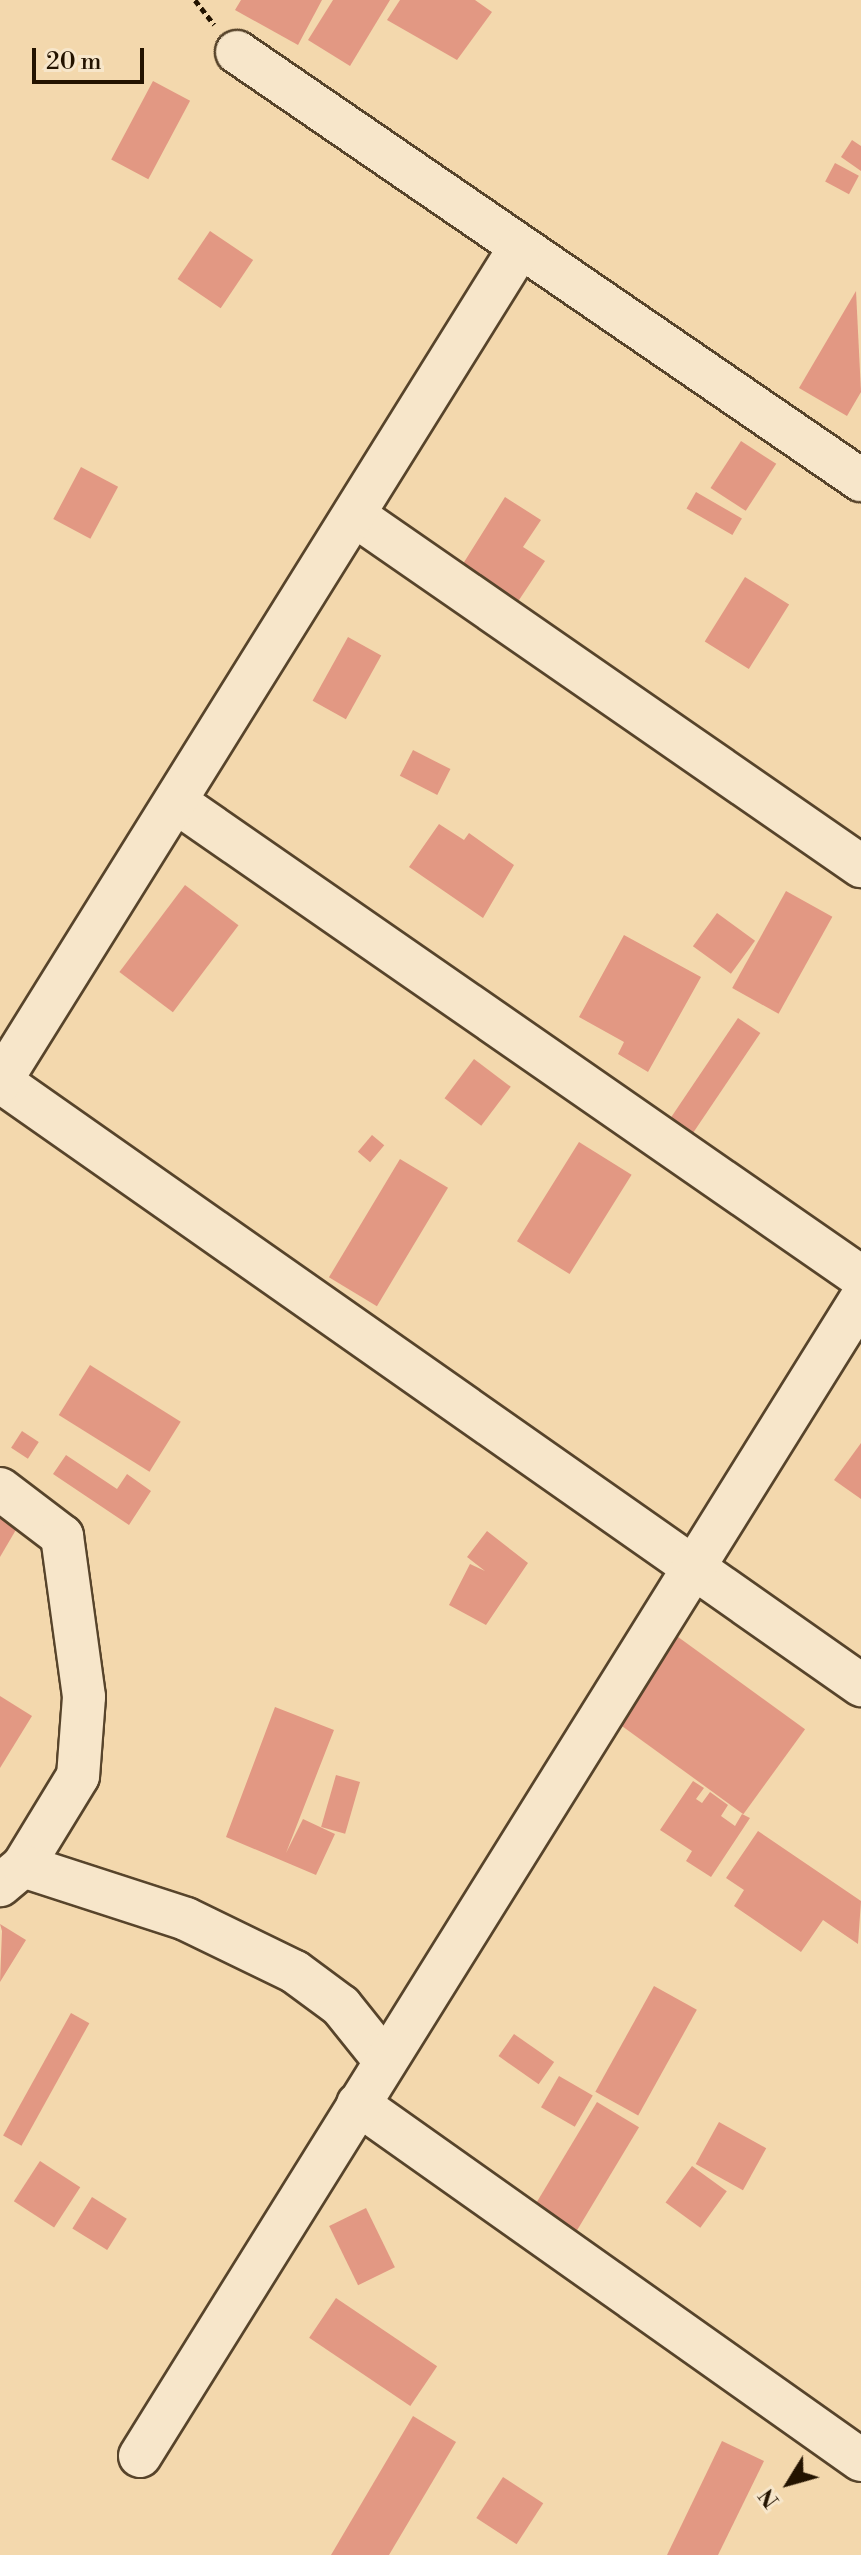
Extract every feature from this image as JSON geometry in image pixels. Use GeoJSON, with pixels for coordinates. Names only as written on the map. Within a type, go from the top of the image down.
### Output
{"type":"FeatureCollection","features":[{"type":"Feature","properties":{"kind":"street"},"geometry":{"type":"LineString","coordinates":[[237,52],[519,249],[861,480]]}},
{"type":"Feature","properties":{"kind":"street"},"geometry":{"type":"LineString","coordinates":[[519,249],[0,1081],[861,1685]]}},
{"type":"Feature","properties":{"kind":"street"},"geometry":{"type":"LineString","coordinates":[[354,515],[861,866]]}},
{"type":"Feature","properties":{"kind":"street"},"geometry":{"type":"LineString","coordinates":[[176,802],[861,1277]]}},
{"type":"Feature","properties":{"kind":"street"},"geometry":{"type":"LineString","coordinates":[[140,2456],[861,1299]]}},
{"type":"Feature","properties":{"kind":"street"},"geometry":{"type":"LineString","coordinates":[[0,1489],[62,1536],[84,1697],[78,1776],[11,1875],[186,1919],[295,1972],[341,2006],[385,2061]]}},
{"type":"Feature","properties":{"kind":"street"},"geometry":{"type":"LineString","coordinates":[[358,2104],[861,2460]]}},
{"type":"Feature","properties":{"kind":"building"},"geometry":{"type":"Polygon","coordinates":[[[241,0],[322,0],[298,45],[235,10],[241,0]]]}},
{"type":"Feature","properties":{"kind":"building"},"geometry":{"type":"Polygon","coordinates":[[[333,0],[390,0],[350,66],[308,40],[333,0]]]}},
{"type":"Feature","properties":{"kind":"building"},"geometry":{"type":"Polygon","coordinates":[[[400,0],[475,0],[492,12],[457,60],[387,20],[400,0]]]}},
{"type":"Feature","properties":{"kind":"building"},"geometry":{"type":"Polygon","coordinates":[[[153,81],[190,101],[148,179],[111,160],[153,81]]]}},
{"type":"Feature","properties":{"kind":"building"},"geometry":{"type":"Polygon","coordinates":[[[852,140],[861,146],[861,171],[841,157],[852,140]]]}},
{"type":"Feature","properties":{"kind":"building"},"geometry":{"type":"Polygon","coordinates":[[[835,163],[859,176],[849,194],[825,182],[835,163]]]}},
{"type":"Feature","properties":{"kind":"building"},"geometry":{"type":"Polygon","coordinates":[[[210,231],[253,260],[221,308],[178,279],[210,231]]]}},
{"type":"Feature","properties":{"kind":"building"},"geometry":{"type":"Polygon","coordinates":[[[856,291],[861,392],[847,416],[799,388],[856,291]]]}},
{"type":"Feature","properties":{"kind":"building"},"geometry":{"type":"Polygon","coordinates":[[[741,441],[776,464],[746,511],[711,488],[741,441]]]}},
{"type":"Feature","properties":{"kind":"building"},"geometry":{"type":"Polygon","coordinates":[[[81,467],[118,487],[90,539],[53,519],[81,467]]]}},
{"type":"Feature","properties":{"kind":"building"},"geometry":{"type":"Polygon","coordinates":[[[696,492],[742,518],[732,535],[686,508],[696,492]]]}},
{"type":"Feature","properties":{"kind":"building"},"geometry":{"type":"Polygon","coordinates":[[[505,497],[541,520],[523,547],[545,561],[517,603],[461,567],[505,497]]]}},
{"type":"Feature","properties":{"kind":"building"},"geometry":{"type":"Polygon","coordinates":[[[745,577],[789,605],[749,669],[705,641],[745,577]]]}},
{"type":"Feature","properties":{"kind":"building"},"geometry":{"type":"Polygon","coordinates":[[[348,637],[381,655],[346,719],[313,701],[348,637]]]}},
{"type":"Feature","properties":{"kind":"building"},"geometry":{"type":"Polygon","coordinates":[[[413,750],[450,769],[437,795],[400,776],[413,750]]]}},
{"type":"Feature","properties":{"kind":"building"},"geometry":{"type":"Polygon","coordinates":[[[439,824],[464,840],[469,833],[514,865],[483,918],[409,867],[439,824]]]}},
{"type":"Feature","properties":{"kind":"building"},"geometry":{"type":"Polygon","coordinates":[[[185,885],[239,925],[173,1012],[119,972],[185,885]]]}},
{"type":"Feature","properties":{"kind":"building"},"geometry":{"type":"Polygon","coordinates":[[[786,891],[832,917],[779,1014],[732,988],[786,891]]]}},
{"type":"Feature","properties":{"kind":"building"},"geometry":{"type":"Polygon","coordinates":[[[717,913],[755,941],[731,974],[693,946],[717,913]]]}},
{"type":"Feature","properties":{"kind":"building"},"geometry":{"type":"Polygon","coordinates":[[[624,935],[701,977],[648,1072],[618,1054],[624,1042],[579,1017],[624,935]]]}},
{"type":"Feature","properties":{"kind":"building"},"geometry":{"type":"Polygon","coordinates":[[[738,1018],[760,1033],[692,1134],[670,1119],[738,1018]]]}},
{"type":"Feature","properties":{"kind":"building"},"geometry":{"type":"Polygon","coordinates":[[[474,1059],[511,1087],[481,1126],[445,1098],[474,1059]]]}},
{"type":"Feature","properties":{"kind":"building"},"geometry":{"type":"Polygon","coordinates":[[[372,1135],[384,1145],[370,1162],[358,1152],[372,1135]]]}},
{"type":"Feature","properties":{"kind":"building"},"geometry":{"type":"Polygon","coordinates":[[[579,1142],[632,1175],[570,1274],[517,1241],[579,1142]]]}},
{"type":"Feature","properties":{"kind":"building"},"geometry":{"type":"Polygon","coordinates":[[[400,1159],[448,1188],[377,1306],[329,1277],[400,1159]]]}},
{"type":"Feature","properties":{"kind":"building"},"geometry":{"type":"Polygon","coordinates":[[[90,1365],[181,1422],[149,1472],[59,1415],[90,1365]]]}},
{"type":"Feature","properties":{"kind":"building"},"geometry":{"type":"Polygon","coordinates":[[[22,1431],[39,1442],[28,1459],[11,1448],[22,1431]]]}},
{"type":"Feature","properties":{"kind":"building"},"geometry":{"type":"Polygon","coordinates":[[[861,1443],[861,1499],[834,1480],[861,1443]]]}},
{"type":"Feature","properties":{"kind":"building"},"geometry":{"type":"Polygon","coordinates":[[[66,1455],[117,1489],[127,1474],[151,1491],[129,1525],[53,1474],[66,1455]]]}},
{"type":"Feature","properties":{"kind":"building"},"geometry":{"type":"Polygon","coordinates":[[[0,1518],[17,1528],[0,1557],[0,1518]]]}},
{"type":"Feature","properties":{"kind":"building"},"geometry":{"type":"Polygon","coordinates":[[[487,1531],[528,1563],[486,1625],[449,1605],[470,1564],[485,1571],[467,1557],[487,1531]]]}},
{"type":"Feature","properties":{"kind":"building"},"geometry":{"type":"Polygon","coordinates":[[[674,1634],[805,1729],[743,1814],[612,1719],[674,1634]]]}},
{"type":"Feature","properties":{"kind":"building"},"geometry":{"type":"Polygon","coordinates":[[[0,1696],[32,1716],[0,1768],[0,1696]]]}},
{"type":"Feature","properties":{"kind":"building"},"geometry":{"type":"Polygon","coordinates":[[[275,1707],[334,1730],[286,1853],[303,1819],[335,1834],[316,1875],[226,1837],[275,1707]]]}},
{"type":"Feature","properties":{"kind":"building"},"geometry":{"type":"Polygon","coordinates":[[[336,1775],[360,1782],[345,1834],[321,1827],[336,1775]]]}},
{"type":"Feature","properties":{"kind":"building"},"geometry":{"type":"Polygon","coordinates":[[[693,1781],[704,1788],[696,1799],[702,1803],[710,1792],[728,1805],[721,1816],[735,1826],[742,1814],[750,1818],[711,1877],[686,1861],[692,1851],[660,1830],[693,1781]]]}},
{"type":"Feature","properties":{"kind":"building"},"geometry":{"type":"Polygon","coordinates":[[[758,1831],[861,1901],[858,1944],[823,1920],[801,1952],[734,1906],[744,1890],[726,1878],[758,1831]]]}},
{"type":"Feature","properties":{"kind":"building"},"geometry":{"type":"Polygon","coordinates":[[[0,1924],[26,1940],[0,1982],[2,1931],[0,1924]]]}},
{"type":"Feature","properties":{"kind":"building"},"geometry":{"type":"Polygon","coordinates":[[[654,1986],[697,2010],[638,2116],[595,2092],[654,1986]]]}},
{"type":"Feature","properties":{"kind":"building"},"geometry":{"type":"Polygon","coordinates":[[[71,2013],[89,2023],[21,2146],[3,2135],[71,2013]]]}},
{"type":"Feature","properties":{"kind":"building"},"geometry":{"type":"Polygon","coordinates":[[[514,2034],[554,2062],[539,2084],[499,2056],[514,2034]]]}},
{"type":"Feature","properties":{"kind":"building"},"geometry":{"type":"Polygon","coordinates":[[[559,2076],[593,2096],[575,2127],[541,2107],[559,2076]]]}},
{"type":"Feature","properties":{"kind":"building"},"geometry":{"type":"Polygon","coordinates":[[[597,2102],[639,2127],[570,2242],[528,2217],[597,2102]]]}},
{"type":"Feature","properties":{"kind":"building"},"geometry":{"type":"Polygon","coordinates":[[[719,2122],[766,2148],[743,2190],[696,2164],[719,2122]]]}},
{"type":"Feature","properties":{"kind":"building"},"geometry":{"type":"Polygon","coordinates":[[[40,2161],[80,2187],[54,2227],[14,2201],[40,2161]]]}},
{"type":"Feature","properties":{"kind":"building"},"geometry":{"type":"Polygon","coordinates":[[[692,2166],[727,2191],[700,2228],[666,2202],[692,2166]]]}},
{"type":"Feature","properties":{"kind":"building"},"geometry":{"type":"Polygon","coordinates":[[[92,2197],[127,2219],[107,2250],[72,2228],[92,2197]]]}},
{"type":"Feature","properties":{"kind":"building"},"geometry":{"type":"Polygon","coordinates":[[[366,2208],[395,2267],[358,2285],[329,2226],[366,2208]]]}},
{"type":"Feature","properties":{"kind":"building"},"geometry":{"type":"Polygon","coordinates":[[[336,2298],[437,2366],[410,2406],[309,2338],[336,2298]]]}},
{"type":"Feature","properties":{"kind":"building"},"geometry":{"type":"Polygon","coordinates":[[[413,2416],[456,2442],[389,2555],[331,2555],[413,2416]]]}},
{"type":"Feature","properties":{"kind":"building"},"geometry":{"type":"Polygon","coordinates":[[[722,2441],[764,2461],[718,2555],[667,2555],[722,2441]]]}},
{"type":"Feature","properties":{"kind":"building"},"geometry":{"type":"Polygon","coordinates":[[[503,2477],[543,2503],[517,2544],[476,2518],[503,2477]]]}}]}
